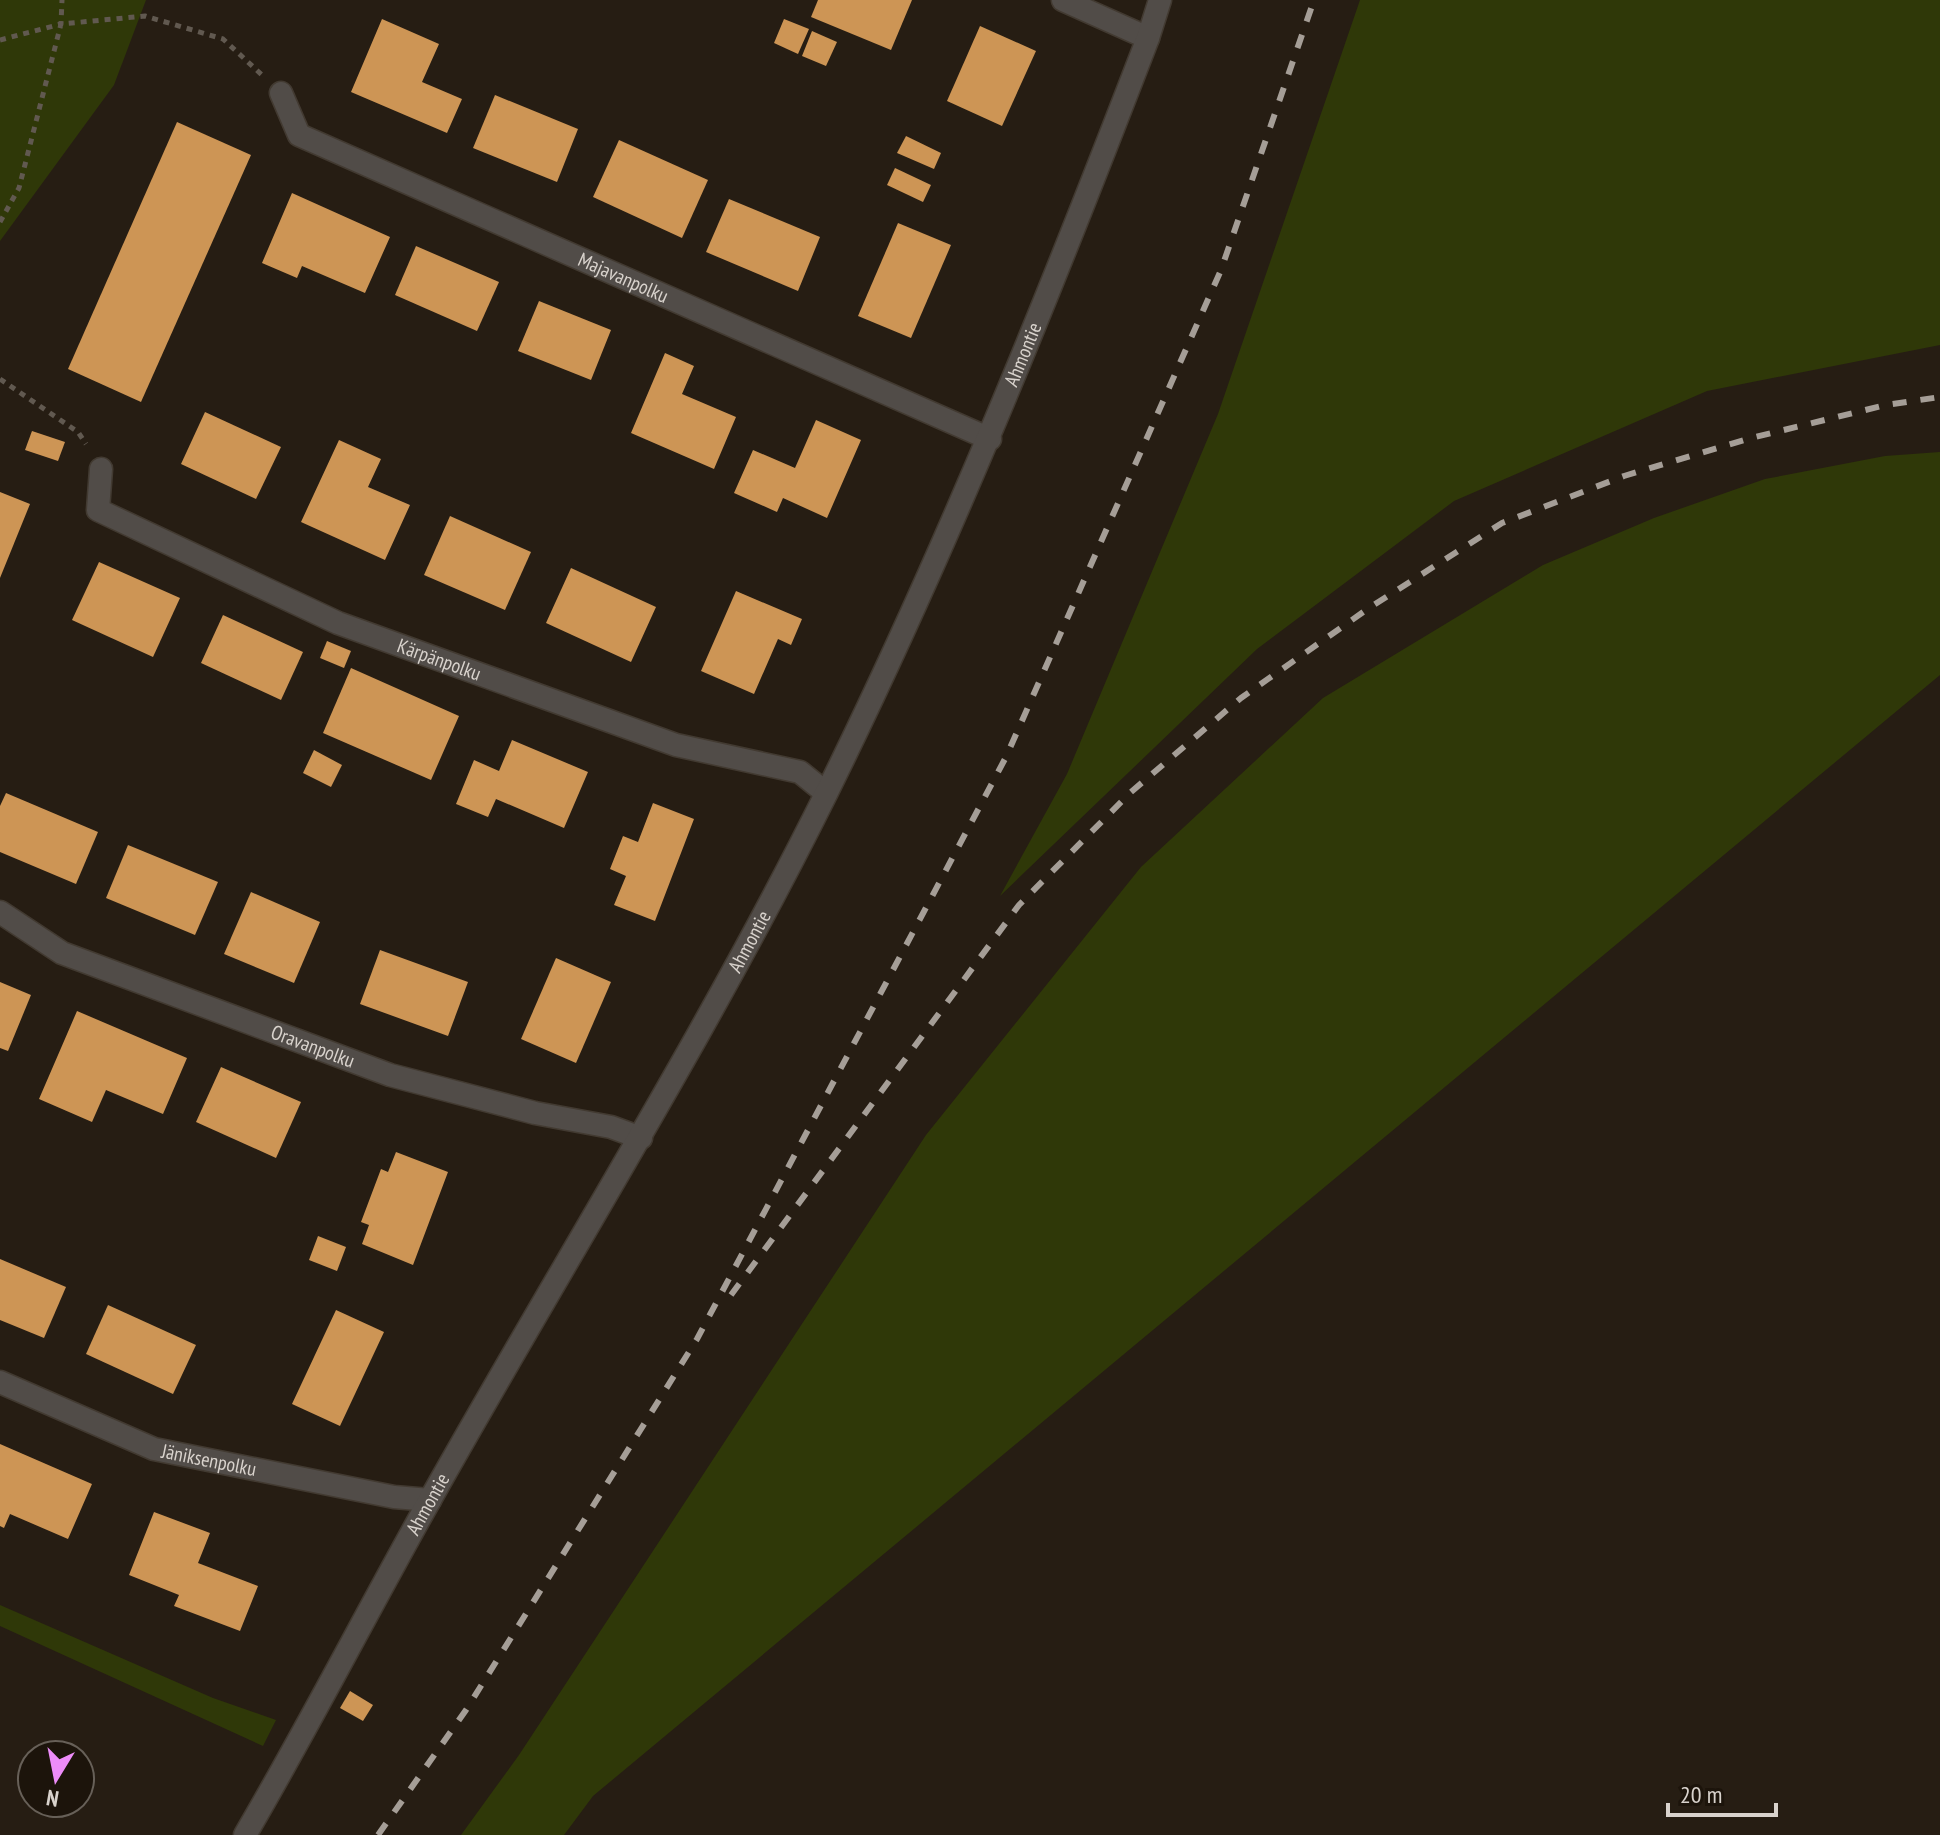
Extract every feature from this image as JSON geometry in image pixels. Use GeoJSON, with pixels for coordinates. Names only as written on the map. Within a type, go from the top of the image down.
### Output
{"type":"FeatureCollection","features":[{"type":"Feature","properties":{"kind":"street"},"geometry":{"type":"LineString","coordinates":[[1063,0],[1148,38]]}},
{"type":"Feature","properties":{"kind":"street","name":"Ahmontie"},"geometry":{"type":"LineString","coordinates":[[245,1835],[308,1727],[430,1500],[641,1138],[826,793],[990,439],[1148,38],[1160,0]]}},
{"type":"Feature","properties":{"kind":"street","name":"Majavanpolku"},"geometry":{"type":"LineString","coordinates":[[281,93],[299,135],[990,439]]}},
{"type":"Feature","properties":{"kind":"street","name":"Kärpänpolku"},"geometry":{"type":"LineString","coordinates":[[101,469],[98,510],[338,623],[676,745],[800,772],[826,793]]}},
{"type":"Feature","properties":{"kind":"street","name":"Oravanpolku"},"geometry":{"type":"LineString","coordinates":[[0,912],[62,953],[390,1075],[535,1113],[611,1127],[641,1138]]}},
{"type":"Feature","properties":{"kind":"street","name":"Jäniksenpolku"},"geometry":{"type":"LineString","coordinates":[[0,1382],[154,1449],[394,1497],[430,1500]]}},
{"type":"Feature","properties":{"kind":"path"},"geometry":{"type":"LineString","coordinates":[[0,222],[19,188],[61,24],[62,0]]}},
{"type":"Feature","properties":{"kind":"path"},"geometry":{"type":"LineString","coordinates":[[0,40],[61,24],[145,16],[223,39],[281,93]]}},
{"type":"Feature","properties":{"kind":"path"},"geometry":{"type":"LineString","coordinates":[[0,379],[78,432],[101,469]]}},
{"type":"Feature","properties":{"kind":"green space"},"geometry":{"type":"Polygon","coordinates":[[[0,0],[146,0],[114,85],[0,241],[0,0]]]}},
{"type":"Feature","properties":{"kind":"green space"},"geometry":{"type":"Polygon","coordinates":[[[1360,0],[1940,0],[1940,345],[1707,391],[1454,501],[1257,649],[1000,896],[1067,774],[1218,414],[1360,0]]]}},
{"type":"Feature","properties":{"kind":"green space"},"geometry":{"type":"Polygon","coordinates":[[[1940,452],[1940,675],[593,1796],[564,1835],[461,1835],[519,1755],[926,1135],[1141,867],[1323,698],[1543,565],[1654,518],[1765,479],[1885,456],[1940,452]]]}},
{"type":"Feature","properties":{"kind":"green space"},"geometry":{"type":"Polygon","coordinates":[[[0,1605],[213,1698],[276,1720],[263,1746],[0,1626],[0,1605]]]}},
{"type":"Feature","properties":{"kind":"building"},"geometry":{"type":"Polygon","coordinates":[[[818,0],[912,0],[891,50],[811,17],[818,0]]]}},
{"type":"Feature","properties":{"kind":"building"},"geometry":{"type":"Polygon","coordinates":[[[382,19],[439,44],[422,82],[462,99],[447,133],[351,92],[382,19]]]}},
{"type":"Feature","properties":{"kind":"building"},"geometry":{"type":"Polygon","coordinates":[[[784,19],[809,29],[798,54],[774,43],[784,19]]]}},
{"type":"Feature","properties":{"kind":"building"},"geometry":{"type":"Polygon","coordinates":[[[980,26],[1036,51],[1002,126],[947,101],[980,26]]]}},
{"type":"Feature","properties":{"kind":"building"},"geometry":{"type":"Polygon","coordinates":[[[812,31],[837,42],[826,66],[802,56],[812,31]]]}},
{"type":"Feature","properties":{"kind":"building"},"geometry":{"type":"Polygon","coordinates":[[[495,95],[578,129],[557,182],[473,148],[495,95]]]}},
{"type":"Feature","properties":{"kind":"building"},"geometry":{"type":"Polygon","coordinates":[[[177,122],[251,155],[141,402],[68,369],[177,122]]]}},
{"type":"Feature","properties":{"kind":"building"},"geometry":{"type":"Polygon","coordinates":[[[906,136],[941,153],[934,169],[897,153],[906,136]]]}},
{"type":"Feature","properties":{"kind":"building"},"geometry":{"type":"Polygon","coordinates":[[[619,140],[708,180],[682,238],[593,197],[619,140]]]}},
{"type":"Feature","properties":{"kind":"building"},"geometry":{"type":"Polygon","coordinates":[[[895,168],[931,185],[923,202],[887,185],[895,168]]]}},
{"type":"Feature","properties":{"kind":"building"},"geometry":{"type":"Polygon","coordinates":[[[292,193],[390,237],[365,293],[302,266],[297,278],[262,263],[292,193]]]}},
{"type":"Feature","properties":{"kind":"building"},"geometry":{"type":"Polygon","coordinates":[[[729,199],[820,237],[798,291],[706,252],[729,199]]]}},
{"type":"Feature","properties":{"kind":"building"},"geometry":{"type":"Polygon","coordinates":[[[898,223],[951,245],[911,338],[858,316],[898,223]]]}},
{"type":"Feature","properties":{"kind":"building"},"geometry":{"type":"Polygon","coordinates":[[[416,246],[499,282],[477,331],[395,295],[416,246]]]}},
{"type":"Feature","properties":{"kind":"building"},"geometry":{"type":"Polygon","coordinates":[[[539,301],[611,330],[591,380],[518,351],[539,301]]]}},
{"type":"Feature","properties":{"kind":"building"},"geometry":{"type":"Polygon","coordinates":[[[665,353],[694,366],[682,394],[736,417],[714,469],[631,433],[665,353]]]}},
{"type":"Feature","properties":{"kind":"building"},"geometry":{"type":"Polygon","coordinates":[[[205,412],[281,447],[256,499],[181,464],[205,412]]]}},
{"type":"Feature","properties":{"kind":"building"},"geometry":{"type":"Polygon","coordinates":[[[816,420],[861,440],[827,518],[783,498],[777,512],[734,493],[753,450],[795,468],[816,420]]]}},
{"type":"Feature","properties":{"kind":"building"},"geometry":{"type":"Polygon","coordinates":[[[32,431],[65,442],[58,461],[25,450],[32,431]]]}},
{"type":"Feature","properties":{"kind":"building"},"geometry":{"type":"Polygon","coordinates":[[[339,440],[381,459],[368,487],[410,505],[385,560],[301,522],[339,440]]]}},
{"type":"Feature","properties":{"kind":"building"},"geometry":{"type":"Polygon","coordinates":[[[0,492],[30,504],[0,578],[0,492]]]}},
{"type":"Feature","properties":{"kind":"building"},"geometry":{"type":"Polygon","coordinates":[[[450,516],[531,552],[505,610],[424,575],[450,516]]]}},
{"type":"Feature","properties":{"kind":"building"},"geometry":{"type":"Polygon","coordinates":[[[99,562],[180,598],[153,657],[72,620],[99,562]]]}},
{"type":"Feature","properties":{"kind":"building"},"geometry":{"type":"Polygon","coordinates":[[[571,568],[656,607],[631,662],[546,623],[571,568]]]}},
{"type":"Feature","properties":{"kind":"building"},"geometry":{"type":"Polygon","coordinates":[[[736,591],[802,619],[791,645],[778,639],[754,694],[701,671],[736,591]]]}},
{"type":"Feature","properties":{"kind":"building"},"geometry":{"type":"Polygon","coordinates":[[[223,615],[303,652],[281,700],[201,663],[223,615]]]}},
{"type":"Feature","properties":{"kind":"building"},"geometry":{"type":"Polygon","coordinates":[[[327,641],[351,651],[344,668],[320,658],[327,641]]]}},
{"type":"Feature","properties":{"kind":"building"},"geometry":{"type":"Polygon","coordinates":[[[351,668],[459,716],[431,780],[323,733],[351,668]]]}},
{"type":"Feature","properties":{"kind":"building"},"geometry":{"type":"Polygon","coordinates":[[[512,740],[588,772],[564,828],[496,799],[488,817],[456,804],[474,760],[499,771],[512,740]]]}},
{"type":"Feature","properties":{"kind":"building"},"geometry":{"type":"Polygon","coordinates":[[[314,750],[342,765],[331,787],[303,773],[314,750]]]}},
{"type":"Feature","properties":{"kind":"building"},"geometry":{"type":"Polygon","coordinates":[[[6,793],[98,832],[76,884],[0,852],[0,806],[6,793]]]}},
{"type":"Feature","properties":{"kind":"building"},"geometry":{"type":"Polygon","coordinates":[[[653,803],[694,819],[655,921],[614,905],[626,876],[610,869],[623,836],[638,842],[653,803]]]}},
{"type":"Feature","properties":{"kind":"building"},"geometry":{"type":"Polygon","coordinates":[[[128,845],[218,882],[195,935],[106,898],[128,845]]]}},
{"type":"Feature","properties":{"kind":"building"},"geometry":{"type":"Polygon","coordinates":[[[251,892],[320,922],[294,983],[224,954],[251,892]]]}},
{"type":"Feature","properties":{"kind":"building"},"geometry":{"type":"Polygon","coordinates":[[[380,950],[468,982],[448,1036],[360,1004],[380,950]]]}},
{"type":"Feature","properties":{"kind":"building"},"geometry":{"type":"Polygon","coordinates":[[[556,958],[611,982],[576,1063],[521,1039],[556,958]]]}},
{"type":"Feature","properties":{"kind":"building"},"geometry":{"type":"Polygon","coordinates":[[[0,982],[31,995],[8,1051],[0,1048],[0,982]]]}},
{"type":"Feature","properties":{"kind":"building"},"geometry":{"type":"Polygon","coordinates":[[[77,1011],[187,1058],[163,1114],[106,1090],[92,1122],[39,1099],[77,1011]]]}},
{"type":"Feature","properties":{"kind":"building"},"geometry":{"type":"Polygon","coordinates":[[[221,1067],[301,1102],[276,1158],[196,1122],[221,1067]]]}},
{"type":"Feature","properties":{"kind":"building"},"geometry":{"type":"Polygon","coordinates":[[[396,1152],[448,1172],[413,1265],[362,1244],[369,1225],[361,1222],[381,1169],[388,1172],[396,1152]]]}},
{"type":"Feature","properties":{"kind":"building"},"geometry":{"type":"Polygon","coordinates":[[[318,1236],[346,1247],[337,1271],[309,1260],[318,1236]]]}},
{"type":"Feature","properties":{"kind":"building"},"geometry":{"type":"Polygon","coordinates":[[[0,1259],[66,1287],[44,1338],[0,1320],[0,1259]]]}},
{"type":"Feature","properties":{"kind":"building"},"geometry":{"type":"Polygon","coordinates":[[[108,1305],[196,1345],[173,1394],[86,1354],[108,1305]]]}},
{"type":"Feature","properties":{"kind":"building"},"geometry":{"type":"Polygon","coordinates":[[[336,1310],[384,1332],[340,1426],[292,1404],[336,1310]]]}},
{"type":"Feature","properties":{"kind":"building"},"geometry":{"type":"Polygon","coordinates":[[[0,1444],[92,1484],[68,1539],[10,1514],[4,1528],[0,1526],[0,1444]]]}},
{"type":"Feature","properties":{"kind":"building"},"geometry":{"type":"Polygon","coordinates":[[[154,1512],[210,1533],[198,1563],[258,1586],[240,1631],[174,1606],[179,1595],[129,1575],[154,1512]]]}},
{"type":"Feature","properties":{"kind":"building"},"geometry":{"type":"Polygon","coordinates":[[[350,1691],[373,1705],[363,1721],[340,1708],[350,1691]]]}},
{"type":"Feature","properties":{"kind":"railway"},"geometry":{"type":"LineString","coordinates":[[378,1835],[466,1710],[697,1339],[1006,757],[1221,270],[1314,0]]}},
{"type":"Feature","properties":{"kind":"railway"},"geometry":{"type":"LineString","coordinates":[[731,1295],[1019,905],[1131,792],[1241,698],[1369,608],[1502,523],[1624,476],[1751,438],[1886,405],[1940,397]]}}]}
